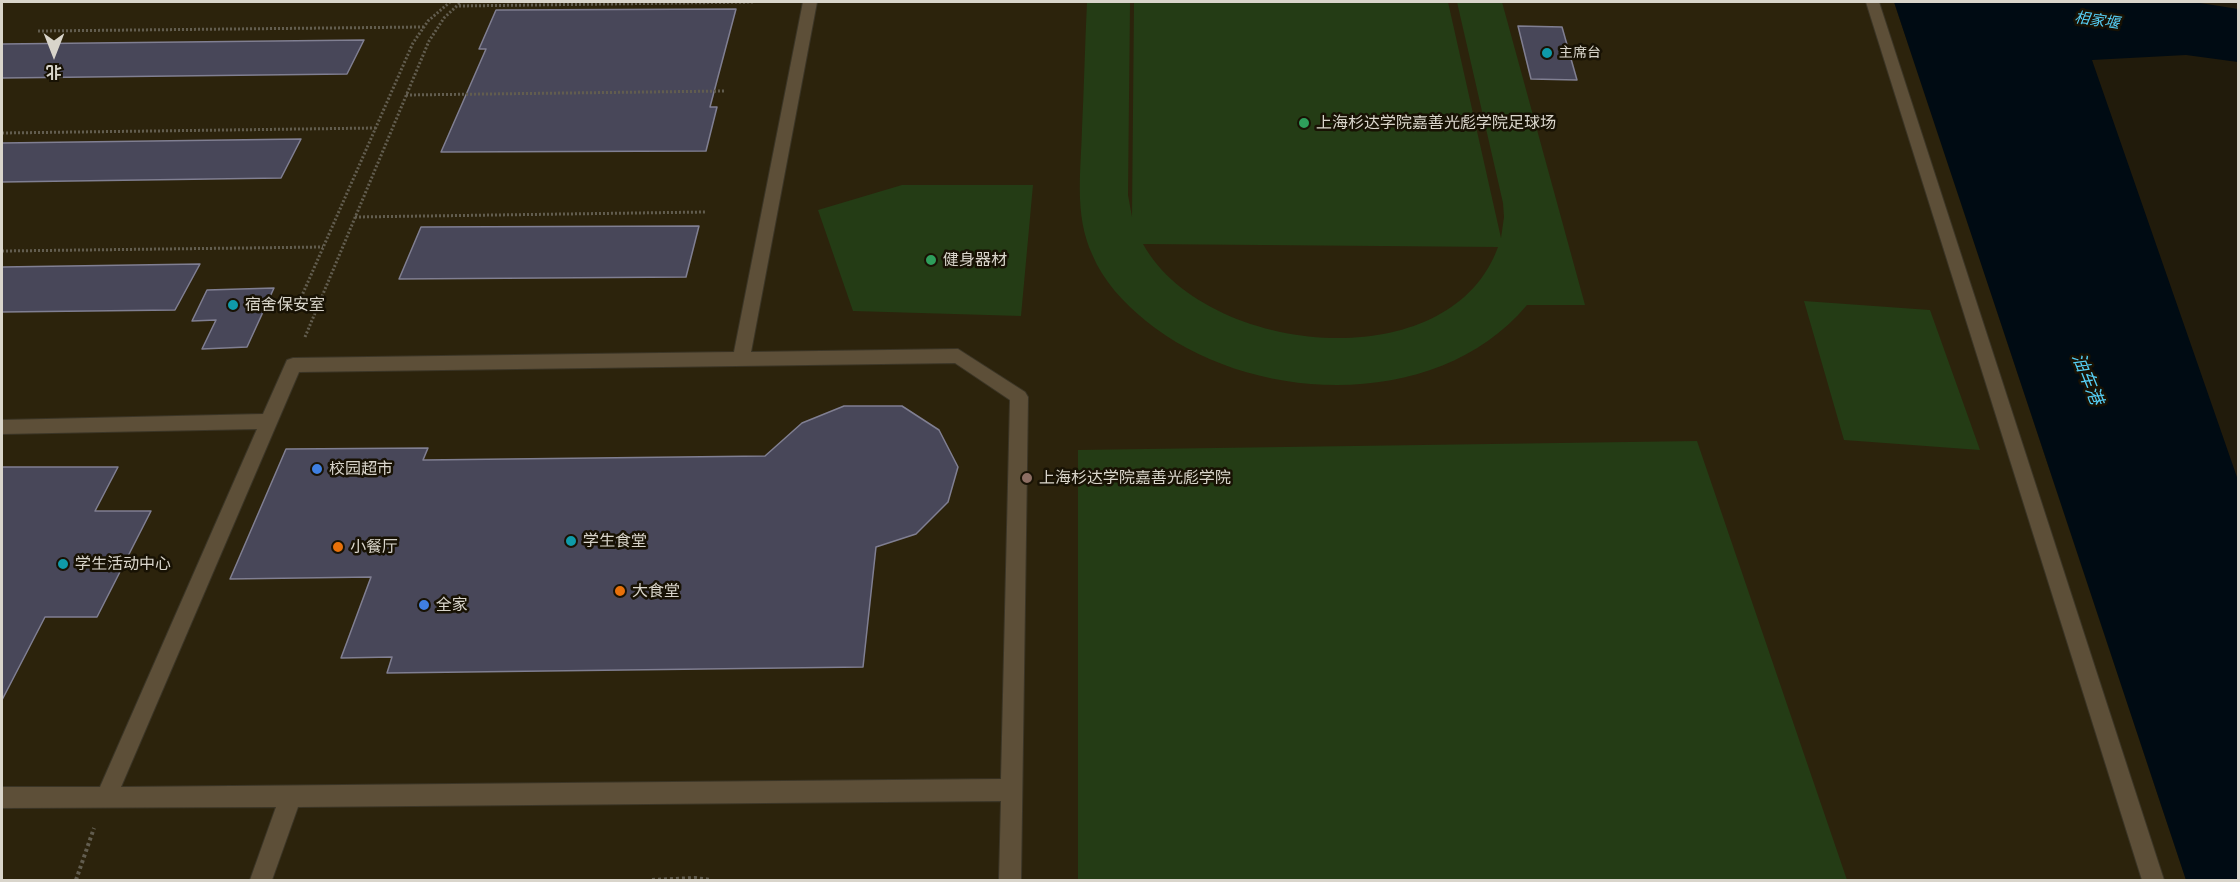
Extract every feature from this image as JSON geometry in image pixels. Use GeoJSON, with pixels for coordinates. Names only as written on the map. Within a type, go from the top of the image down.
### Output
{"type":"FeatureCollection","features":[{"type":"Feature","properties":{"kind":"lane"},"geometry":{"type":"LineString","coordinates":[[741,359],[810,2]]}},
{"type":"Feature","properties":{"kind":"lane"},"geometry":{"type":"LineString","coordinates":[[1872,2],[2153,880]]}},
{"type":"Feature","properties":{"kind":"lane"},"geometry":{"type":"LineString","coordinates":[[106,797],[293,365],[958,356],[1019,397],[1010,880]]}},
{"type":"Feature","properties":{"kind":"lane"},"geometry":{"type":"LineString","coordinates":[[2,427],[269,421]]}},
{"type":"Feature","properties":{"kind":"lane"},"geometry":{"type":"LineString","coordinates":[[2,798],[1012,790]]}},
{"type":"Feature","properties":{"kind":"lane"},"geometry":{"type":"LineString","coordinates":[[261,880],[291,796]]}},
{"type":"Feature","properties":{"kind":"path"},"geometry":{"type":"LineString","coordinates":[[321,299],[300,300],[414,43],[424,27],[450,2]]}},
{"type":"Feature","properties":{"kind":"path"},"geometry":{"type":"LineString","coordinates":[[293,365],[429,41],[444,18],[461,2]]}},
{"type":"Feature","properties":{"kind":"path"},"geometry":{"type":"LineString","coordinates":[[459,6],[755,2]]}},
{"type":"Feature","properties":{"kind":"path"},"geometry":{"type":"LineString","coordinates":[[38,31],[424,27]]}},
{"type":"Feature","properties":{"kind":"path"},"geometry":{"type":"LineString","coordinates":[[406,95],[726,91]]}},
{"type":"Feature","properties":{"kind":"path"},"geometry":{"type":"LineString","coordinates":[[2,133],[376,128]]}},
{"type":"Feature","properties":{"kind":"path"},"geometry":{"type":"LineString","coordinates":[[355,218],[706,212]]}},
{"type":"Feature","properties":{"kind":"path"},"geometry":{"type":"LineString","coordinates":[[2,251],[323,247]]}},
{"type":"Feature","properties":{"kind":"path"},"geometry":{"type":"LineString","coordinates":[[76,880],[106,797]]}},
{"type":"Feature","properties":{"kind":"path"},"geometry":{"type":"LineString","coordinates":[[652,880],[695,878],[711,880]]}},
{"type":"Feature","properties":{"kind":"shaded area","name":"上海杉达学院嘉善光彪学院"},"geometry":{"type":"Polygon","coordinates":[[[2,2],[1894,2],[2186,880],[2,880],[2,2]]]}},
{"type":"Feature","properties":{"kind":"green space","name":"上海杉达学院嘉善光彪学院足球场"},"geometry":{"type":"Polygon","coordinates":[[[1087,2],[1130,2],[1128,195],[1132,217],[1134,2],[1448,2],[1501,238],[1503,203],[1457,2],[1502,2],[1585,305],[1527,305],[1489,340],[1444,365],[1394,380],[1341,385],[1288,381],[1236,369],[1188,349],[1146,321],[1122,299],[1102,273],[1086,239],[1081,208],[1080,176],[1087,2]],[[1143,244],[1174,282],[1218,311],[1270,330],[1326,338],[1381,334],[1431,319],[1472,290],[1498,247],[1143,244]]]}},
{"type":"Feature","properties":{"kind":"green space","name":"健身器材"},"geometry":{"type":"Polygon","coordinates":[[[902,185],[1033,185],[1021,316],[853,311],[818,210],[902,185]]]}},
{"type":"Feature","properties":{"kind":"green space"},"geometry":{"type":"Polygon","coordinates":[[[1804,301],[1930,310],[1980,450],[1844,440],[1804,301]]]}},
{"type":"Feature","properties":{"kind":"green space"},"geometry":{"type":"Polygon","coordinates":[[[1697,441],[1847,880],[1078,880],[1078,450],[1697,441]]]}},
{"type":"Feature","properties":{"kind":"water"},"geometry":{"type":"Polygon","coordinates":[[[1894,2],[2194,2],[2238,9],[2238,62],[2186,55],[2092,60],[2238,480],[2238,880],[2186,880],[1894,2]]]}},
{"type":"Feature","properties":{"kind":"building"},"geometry":{"type":"Polygon","coordinates":[[[736,9],[710,107],[717,107],[706,151],[441,152],[486,49],[479,49],[496,10],[736,9]]]}},
{"type":"Feature","properties":{"kind":"building","name":"主席台"},"geometry":{"type":"Polygon","coordinates":[[[1518,26],[1562,27],[1577,80],[1531,79],[1518,26]]]}},
{"type":"Feature","properties":{"kind":"building"},"geometry":{"type":"Polygon","coordinates":[[[364,40],[347,74],[2,78],[2,44],[364,40]]]}},
{"type":"Feature","properties":{"kind":"building"},"geometry":{"type":"Polygon","coordinates":[[[301,139],[281,178],[2,182],[2,143],[301,139]]]}},
{"type":"Feature","properties":{"kind":"building"},"geometry":{"type":"Polygon","coordinates":[[[699,226],[686,277],[399,279],[421,227],[699,226]]]}},
{"type":"Feature","properties":{"kind":"building"},"geometry":{"type":"Polygon","coordinates":[[[200,264],[175,310],[2,312],[2,267],[200,264]]]}},
{"type":"Feature","properties":{"kind":"building","name":"宿舍保安室"},"geometry":{"type":"Polygon","coordinates":[[[274,288],[247,347],[202,349],[216,320],[192,321],[207,290],[274,288]]]}},
{"type":"Feature","properties":{"kind":"building","name":"学生食堂"},"geometry":{"type":"Polygon","coordinates":[[[844,406],[902,406],[939,430],[958,467],[948,502],[916,534],[876,547],[863,667],[387,673],[392,657],[341,658],[371,577],[230,579],[286,449],[428,448],[423,460],[765,456],[802,423],[844,406]]]}},
{"type":"Feature","properties":{"kind":"building","name":"学生活动中心"},"geometry":{"type":"Polygon","coordinates":[[[2,467],[118,467],[95,511],[151,511],[97,617],[45,617],[2,700],[2,467]]]}},
{"type":"Feature","properties":{"kind":"place","name":"主席台"},"geometry":{"type":"Point","coordinates":[1547,53]}},
{"type":"Feature","properties":{"kind":"place","name":"上海杉达学院嘉善光彪学院足球场"},"geometry":{"type":"Point","coordinates":[1304,123]}},
{"type":"Feature","properties":{"kind":"place","name":"健身器材"},"geometry":{"type":"Point","coordinates":[931,260]}},
{"type":"Feature","properties":{"kind":"place","name":"宿舍保安室"},"geometry":{"type":"Point","coordinates":[233,305]}},
{"type":"Feature","properties":{"kind":"place","name":"校园超市"},"geometry":{"type":"Point","coordinates":[317,469]}},
{"type":"Feature","properties":{"kind":"place","name":"上海杉达学院嘉善光彪学院"},"geometry":{"type":"Point","coordinates":[1027,478]}},
{"type":"Feature","properties":{"kind":"place","name":"学生食堂"},"geometry":{"type":"Point","coordinates":[571,541]}},
{"type":"Feature","properties":{"kind":"place","name":"小餐厅"},"geometry":{"type":"Point","coordinates":[338,547]}},
{"type":"Feature","properties":{"kind":"place","name":"学生活动中心"},"geometry":{"type":"Point","coordinates":[63,564]}},
{"type":"Feature","properties":{"kind":"place","name":"大食堂"},"geometry":{"type":"Point","coordinates":[620,591]}},
{"type":"Feature","properties":{"kind":"place","name":"全家"},"geometry":{"type":"Point","coordinates":[424,605]}},
{"type":"Feature","properties":{"kind":"water label","name":"相家堰"},"geometry":{"type":"Point","coordinates":[2097,21]}},
{"type":"Feature","properties":{"kind":"water label","name":"油车港"},"geometry":{"type":"Point","coordinates":[2087,379]}}]}
